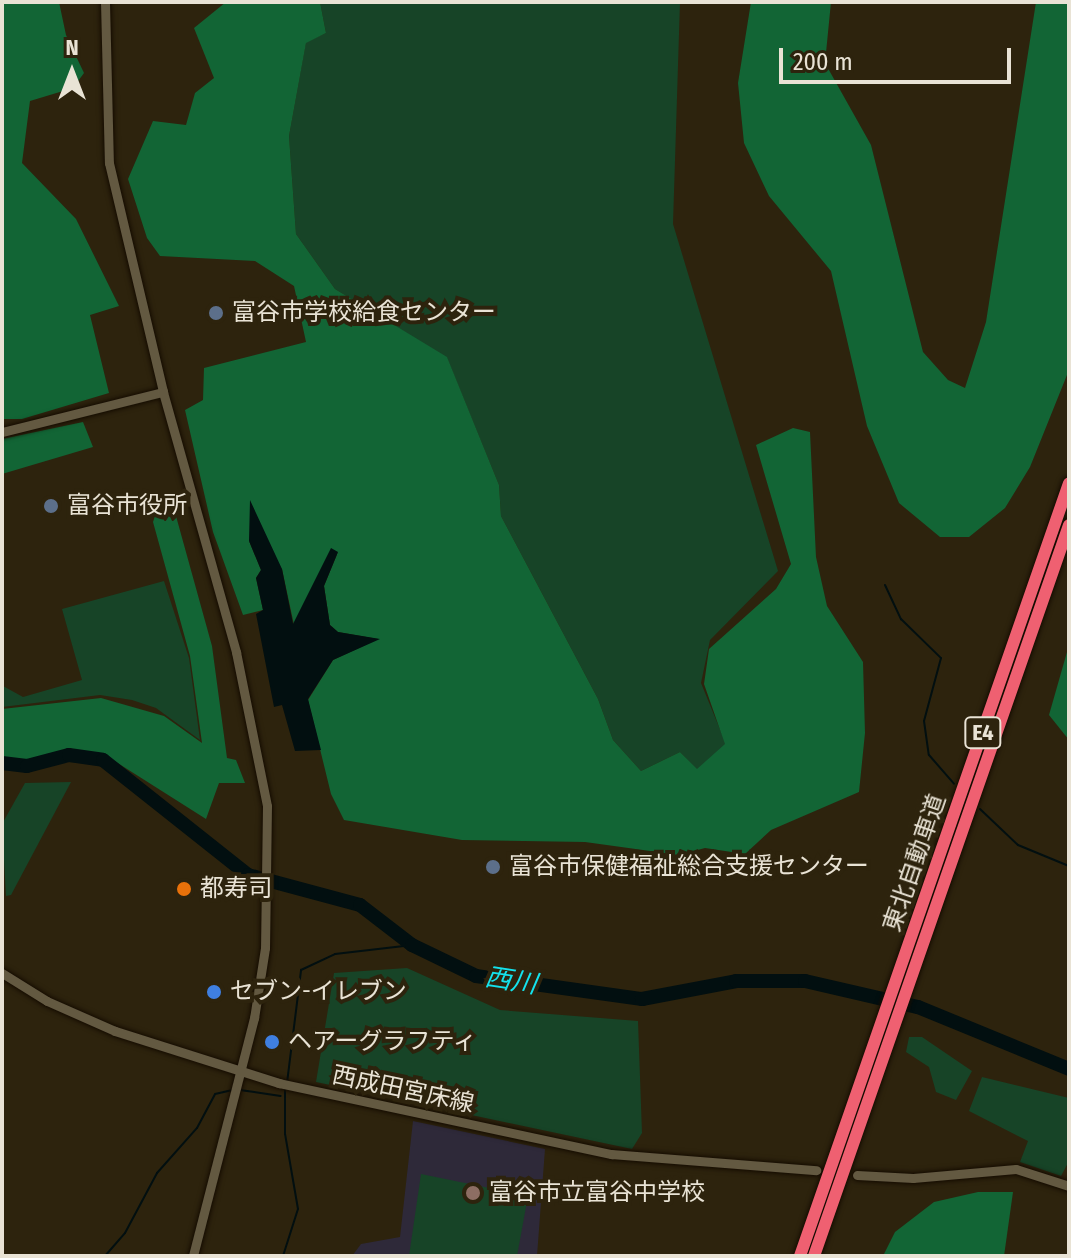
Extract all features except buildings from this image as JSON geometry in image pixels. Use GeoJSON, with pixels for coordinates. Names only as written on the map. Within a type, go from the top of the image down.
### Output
{"type":"FeatureCollection","features":[{"type":"Feature","properties":{"kind":"highway","name":"東北自動車道"},"geometry":{"type":"LineString","coordinates":[[904,984],[1069,483]]}},
{"type":"Feature","properties":{"kind":"highway","name":"東北自動車道"},"geometry":{"type":"LineString","coordinates":[[814,1256],[891,1021],[1069,525]]}},
{"type":"Feature","properties":{"kind":"highway","name":"東北自動車道"},"geometry":{"type":"LineString","coordinates":[[800,1256],[891,1021]]}},
{"type":"Feature","properties":{"kind":"street"},"geometry":{"type":"LineString","coordinates":[[105,2],[109,163],[163,392],[252,723],[266,794],[268,904],[260,982],[241,1072],[193,1256]]}},
{"type":"Feature","properties":{"kind":"street"},"geometry":{"type":"LineString","coordinates":[[2,432],[163,392]]}},
{"type":"Feature","properties":{"kind":"street","name":"西成田宮床線"},"geometry":{"type":"LineString","coordinates":[[2,973],[47,1001],[115,1031],[279,1083],[611,1154],[816,1170]]}},
{"type":"Feature","properties":{"kind":"street"},"geometry":{"type":"LineString","coordinates":[[857,1175],[913,1178],[1009,1169],[1069,1186]]}},
{"type":"Feature","properties":{"kind":"shaded area"},"geometry":{"type":"Polygon","coordinates":[[[250,500],[282,569],[293,624],[331,548],[338,552],[324,586],[330,625],[338,632],[380,639],[333,660],[308,699],[321,750],[295,751],[282,705],[274,707],[256,614],[263,610],[256,578],[261,570],[249,541],[250,500]]]}},
{"type":"Feature","properties":{"kind":"shaded area","name":"富谷市立富谷中学校"},"geometry":{"type":"Polygon","coordinates":[[[413,1121],[545,1149],[537,1256],[352,1256],[361,1244],[400,1237],[413,1121]]]}},
{"type":"Feature","properties":{"kind":"green space"},"geometry":{"type":"Polygon","coordinates":[[[2,2],[59,2],[66,35],[84,73],[73,88],[30,101],[22,163],[76,219],[119,306],[90,315],[109,393],[22,419],[2,419],[2,2]]]}},
{"type":"Feature","properties":{"kind":"green space"},"geometry":{"type":"Polygon","coordinates":[[[226,2],[320,2],[326,33],[306,43],[289,136],[296,234],[335,289],[447,357],[499,485],[501,516],[598,699],[613,740],[641,771],[680,752],[697,769],[725,744],[704,684],[709,649],[776,589],[791,564],[756,445],[793,428],[810,432],[816,557],[827,606],[863,662],[865,733],[859,792],[771,830],[745,854],[705,848],[679,855],[585,842],[462,840],[344,820],[331,794],[308,700],[333,660],[378,639],[338,632],[330,625],[324,586],[338,552],[294,625],[282,569],[249,541],[261,570],[256,578],[263,610],[243,615],[213,532],[185,410],[203,400],[204,368],[306,342],[294,286],[255,261],[160,256],[147,238],[128,179],[153,121],[186,125],[195,93],[214,78],[194,28],[226,2]]]}},
{"type":"Feature","properties":{"kind":"green space"},"geometry":{"type":"Polygon","coordinates":[[[320,2],[680,2],[673,224],[778,571],[710,640],[701,683],[726,744],[697,770],[680,752],[641,771],[613,740],[598,699],[501,516],[499,485],[447,358],[335,289],[296,234],[289,136],[306,42],[326,33],[320,2]]]}},
{"type":"Feature","properties":{"kind":"green space"},"geometry":{"type":"Polygon","coordinates":[[[751,2],[831,2],[825,63],[871,145],[923,352],[948,380],[965,388],[986,322],[1036,2],[1069,2],[1069,370],[1030,467],[1005,508],[969,537],[940,537],[899,503],[867,426],[831,271],[769,196],[744,143],[738,83],[751,2]]]}},
{"type":"Feature","properties":{"kind":"green space"},"geometry":{"type":"Polygon","coordinates":[[[83,422],[93,447],[2,474],[2,439],[83,422]]]}},
{"type":"Feature","properties":{"kind":"green space"},"geometry":{"type":"Polygon","coordinates":[[[171,498],[212,646],[227,758],[236,760],[245,783],[219,783],[206,819],[105,755],[74,750],[40,759],[12,761],[2,756],[2,709],[101,698],[164,716],[202,743],[190,656],[153,522],[158,507],[171,498]]]}},
{"type":"Feature","properties":{"kind":"green space"},"geometry":{"type":"Polygon","coordinates":[[[164,581],[189,658],[200,740],[156,708],[132,700],[100,695],[2,707],[3,686],[23,697],[82,680],[62,609],[164,581]]]}},
{"type":"Feature","properties":{"kind":"green space"},"geometry":{"type":"Polygon","coordinates":[[[1069,645],[1069,740],[1049,715],[1069,645]]]}},
{"type":"Feature","properties":{"kind":"green space"},"geometry":{"type":"Polygon","coordinates":[[[71,782],[11,895],[6,896],[2,824],[25,783],[71,782]]]}},
{"type":"Feature","properties":{"kind":"green space"},"geometry":{"type":"Polygon","coordinates":[[[407,968],[500,1010],[638,1021],[642,1133],[632,1149],[316,1082],[334,973],[407,968]]]}},
{"type":"Feature","properties":{"kind":"green space"},"geometry":{"type":"Polygon","coordinates":[[[909,1037],[922,1037],[972,1071],[956,1100],[936,1092],[929,1067],[906,1052],[909,1037]]]}},
{"type":"Feature","properties":{"kind":"green space"},"geometry":{"type":"Polygon","coordinates":[[[982,1077],[1069,1098],[1069,1161],[1061,1176],[1020,1162],[1028,1141],[969,1111],[982,1077]]]}},
{"type":"Feature","properties":{"kind":"green space"},"geometry":{"type":"Polygon","coordinates":[[[421,1174],[528,1196],[517,1256],[409,1256],[421,1174]]]}},
{"type":"Feature","properties":{"kind":"green space"},"geometry":{"type":"Polygon","coordinates":[[[978,1192],[1013,1192],[1004,1256],[883,1256],[895,1232],[934,1202],[978,1192]]]}},
{"type":"Feature","properties":{"kind":"waterway"},"geometry":{"type":"LineString","coordinates":[[885,585],[901,619],[941,658],[924,721],[929,755],[954,784]]}},
{"type":"Feature","properties":{"kind":"waterway","name":"西川"},"geometry":{"type":"LineString","coordinates":[[2,763],[27,766],[69,755],[103,760],[248,875],[360,905],[412,945],[476,976],[642,999],[736,981],[805,981],[918,1007],[1069,1069]]}},
{"type":"Feature","properties":{"kind":"waterway"},"geometry":{"type":"LineString","coordinates":[[980,809],[1018,845],[1069,866]]}},
{"type":"Feature","properties":{"kind":"waterway"},"geometry":{"type":"LineString","coordinates":[[287,1083],[301,970],[335,954],[412,945]]}},
{"type":"Feature","properties":{"kind":"waterway"},"geometry":{"type":"LineString","coordinates":[[283,1256],[298,1209],[285,1134],[285,1089]]}},
{"type":"Feature","properties":{"kind":"waterway"},"geometry":{"type":"LineString","coordinates":[[105,1256],[125,1233],[157,1173],[197,1128],[215,1094],[233,1090]]}},
{"type":"Feature","properties":{"kind":"waterway"},"geometry":{"type":"LineString","coordinates":[[240,1090],[281,1096]]}},
{"type":"Feature","properties":{"kind":"place","name":"富谷市学校給食センター"},"geometry":{"type":"Point","coordinates":[216,313]}},
{"type":"Feature","properties":{"kind":"place","name":"富谷市役所"},"geometry":{"type":"Point","coordinates":[51,506]}},
{"type":"Feature","properties":{"kind":"place","name":"富谷市保健福祉総合支援センター"},"geometry":{"type":"Point","coordinates":[493,867]}},
{"type":"Feature","properties":{"kind":"place","name":"都寿司"},"geometry":{"type":"Point","coordinates":[184,889]}},
{"type":"Feature","properties":{"kind":"place","name":"セブン-イレブン"},"geometry":{"type":"Point","coordinates":[214,992]}},
{"type":"Feature","properties":{"kind":"place","name":"ヘアーグラフティ"},"geometry":{"type":"Point","coordinates":[272,1042]}},
{"type":"Feature","properties":{"kind":"place","name":"富谷市立富谷中学校"},"geometry":{"type":"Point","coordinates":[473,1193]}}]}
